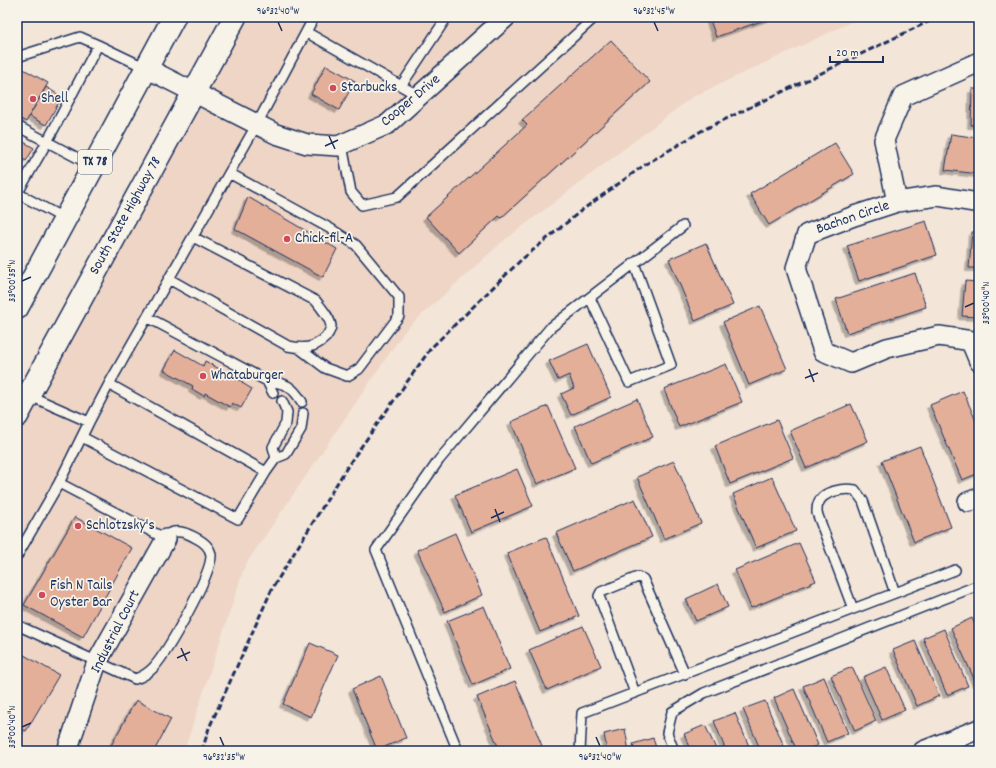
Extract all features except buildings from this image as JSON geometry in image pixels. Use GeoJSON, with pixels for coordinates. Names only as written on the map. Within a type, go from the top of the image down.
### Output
{"type":"FeatureCollection","features":[{"type":"Feature","properties":{"kind":"main road","name":"TX 78"},"geometry":{"type":"LineString","coordinates":[[17,308],[174,17]]}},
{"type":"Feature","properties":{"kind":"main road","name":"South State Highway 78"},"geometry":{"type":"LineString","coordinates":[[17,416],[23,392],[194,92],[235,17]]}},
{"type":"Feature","properties":{"kind":"street","name":"Cooper Drive"},"geometry":{"type":"LineString","coordinates":[[146,68],[276,134],[307,144],[338,146],[388,124],[506,17]]}},
{"type":"Feature","properties":{"kind":"street","name":"Bachon Circle"},"geometry":{"type":"LineString","coordinates":[[898,202],[884,140],[903,96],[979,62]]}},
{"type":"Feature","properties":{"kind":"street","name":"Bachon Circle"},"geometry":{"type":"LineString","coordinates":[[975,342],[939,336],[887,348],[851,363],[823,351],[796,268],[807,234],[854,216],[898,202],[937,196],[979,203]]}},
{"type":"Feature","properties":{"kind":"street"},"geometry":{"type":"LineString","coordinates":[[975,342],[979,361]]}},
{"type":"Feature","properties":{"kind":"street","name":"Industrial Court"},"geometry":{"type":"LineString","coordinates":[[67,751],[97,662],[166,540]]}},
{"type":"Feature","properties":{"kind":"street"},"geometry":{"type":"LineString","coordinates":[[923,751],[979,729]]}},
{"type":"Feature","properties":{"kind":"lane"},"geometry":{"type":"LineString","coordinates":[[17,556],[59,483],[109,384],[257,124],[314,17]]}},
{"type":"Feature","properties":{"kind":"lane"},"geometry":{"type":"LineString","coordinates":[[401,86],[447,17]]}},
{"type":"Feature","properties":{"kind":"lane"},"geometry":{"type":"LineString","coordinates":[[342,145],[351,192],[362,205],[397,197],[595,17]]}},
{"type":"Feature","properties":{"kind":"lane"},"geometry":{"type":"LineString","coordinates":[[306,32],[419,96]]}},
{"type":"Feature","properties":{"kind":"lane"},"geometry":{"type":"LineString","coordinates":[[17,57],[80,37],[146,68]]}},
{"type":"Feature","properties":{"kind":"lane"},"geometry":{"type":"LineString","coordinates":[[65,219],[17,193],[47,142],[98,45]]}},
{"type":"Feature","properties":{"kind":"lane"},"geometry":{"type":"LineString","coordinates":[[17,126],[93,166]]}},
{"type":"Feature","properties":{"kind":"lane"},"geometry":{"type":"LineString","coordinates":[[169,279],[288,346],[300,349],[325,368],[347,376],[359,369],[399,316],[399,297],[356,245],[331,229],[229,173]]}},
{"type":"Feature","properties":{"kind":"lane"},"geometry":{"type":"LineString","coordinates":[[458,751],[376,550],[439,460],[550,328],[683,226]]}},
{"type":"Feature","properties":{"kind":"lane"},"geometry":{"type":"LineString","coordinates":[[193,237],[316,302],[329,321],[331,326],[329,333],[321,342],[311,347],[300,349]]}},
{"type":"Feature","properties":{"kind":"lane"},"geometry":{"type":"LineString","coordinates":[[590,298],[629,382],[671,365],[634,263]]}},
{"type":"Feature","properties":{"kind":"lane"},"geometry":{"type":"LineString","coordinates":[[148,317],[267,381],[282,382],[295,391],[302,402]]}},
{"type":"Feature","properties":{"kind":"lane"},"geometry":{"type":"LineString","coordinates":[[267,381],[273,393]]}},
{"type":"Feature","properties":{"kind":"lane"},"geometry":{"type":"LineString","coordinates":[[109,384],[266,472]]}},
{"type":"Feature","properties":{"kind":"lane"},"geometry":{"type":"LineString","coordinates":[[23,392],[89,422]]}},
{"type":"Feature","properties":{"kind":"lane"},"geometry":{"type":"LineString","coordinates":[[276,458],[273,447],[286,423],[287,412],[282,401]]}},
{"type":"Feature","properties":{"kind":"lane"},"geometry":{"type":"LineString","coordinates":[[82,437],[238,519],[276,458],[286,454],[290,448],[301,429],[303,413]]}},
{"type":"Feature","properties":{"kind":"lane"},"geometry":{"type":"LineString","coordinates":[[17,624],[135,679],[144,676],[153,668],[161,657],[202,586],[210,566],[211,554],[204,542],[188,533],[176,531],[170,533],[166,540],[59,483]]}},
{"type":"Feature","properties":{"kind":"lane"},"geometry":{"type":"LineString","coordinates":[[854,609],[817,513],[818,502],[824,495],[847,488],[855,490],[863,501],[895,593]]}},
{"type":"Feature","properties":{"kind":"lane"},"geometry":{"type":"LineString","coordinates":[[580,751],[582,713],[955,570]]}},
{"type":"Feature","properties":{"kind":"lane"},"geometry":{"type":"LineString","coordinates":[[635,693],[599,596],[601,592],[638,577],[643,579],[685,674]]}},
{"type":"Feature","properties":{"kind":"lane"},"geometry":{"type":"LineString","coordinates":[[674,751],[667,733],[672,712],[704,693],[979,585]]}},
{"type":"Feature","properties":{"kind":"shaded area"},"geometry":{"type":"Polygon","coordinates":[[[242,17],[862,17],[692,97],[502,242],[406,329],[245,565],[184,751],[17,751],[17,431],[242,17]]]}},
{"type":"Feature","properties":{"kind":"railway"},"geometry":{"type":"LineString","coordinates":[[202,751],[209,728],[272,589],[349,464],[431,348],[521,260],[582,210],[643,166],[703,130],[938,17]]}},
{"type":"Feature","properties":{"kind":"place","name":"Starbucks"},"geometry":{"type":"Point","coordinates":[333,88]}},
{"type":"Feature","properties":{"kind":"place","name":"Shell"},"geometry":{"type":"Point","coordinates":[33,99]}},
{"type":"Feature","properties":{"kind":"place","name":"Chick-fil-A"},"geometry":{"type":"Point","coordinates":[287,239]}},
{"type":"Feature","properties":{"kind":"place","name":"Whataburger"},"geometry":{"type":"Point","coordinates":[203,376]}},
{"type":"Feature","properties":{"kind":"place","name":"Schlotzsky's"},"geometry":{"type":"Point","coordinates":[78,526]}},
{"type":"Feature","properties":{"kind":"place","name":"Fish N Tails Oyster Bar"},"geometry":{"type":"Point","coordinates":[42,595]}}]}
